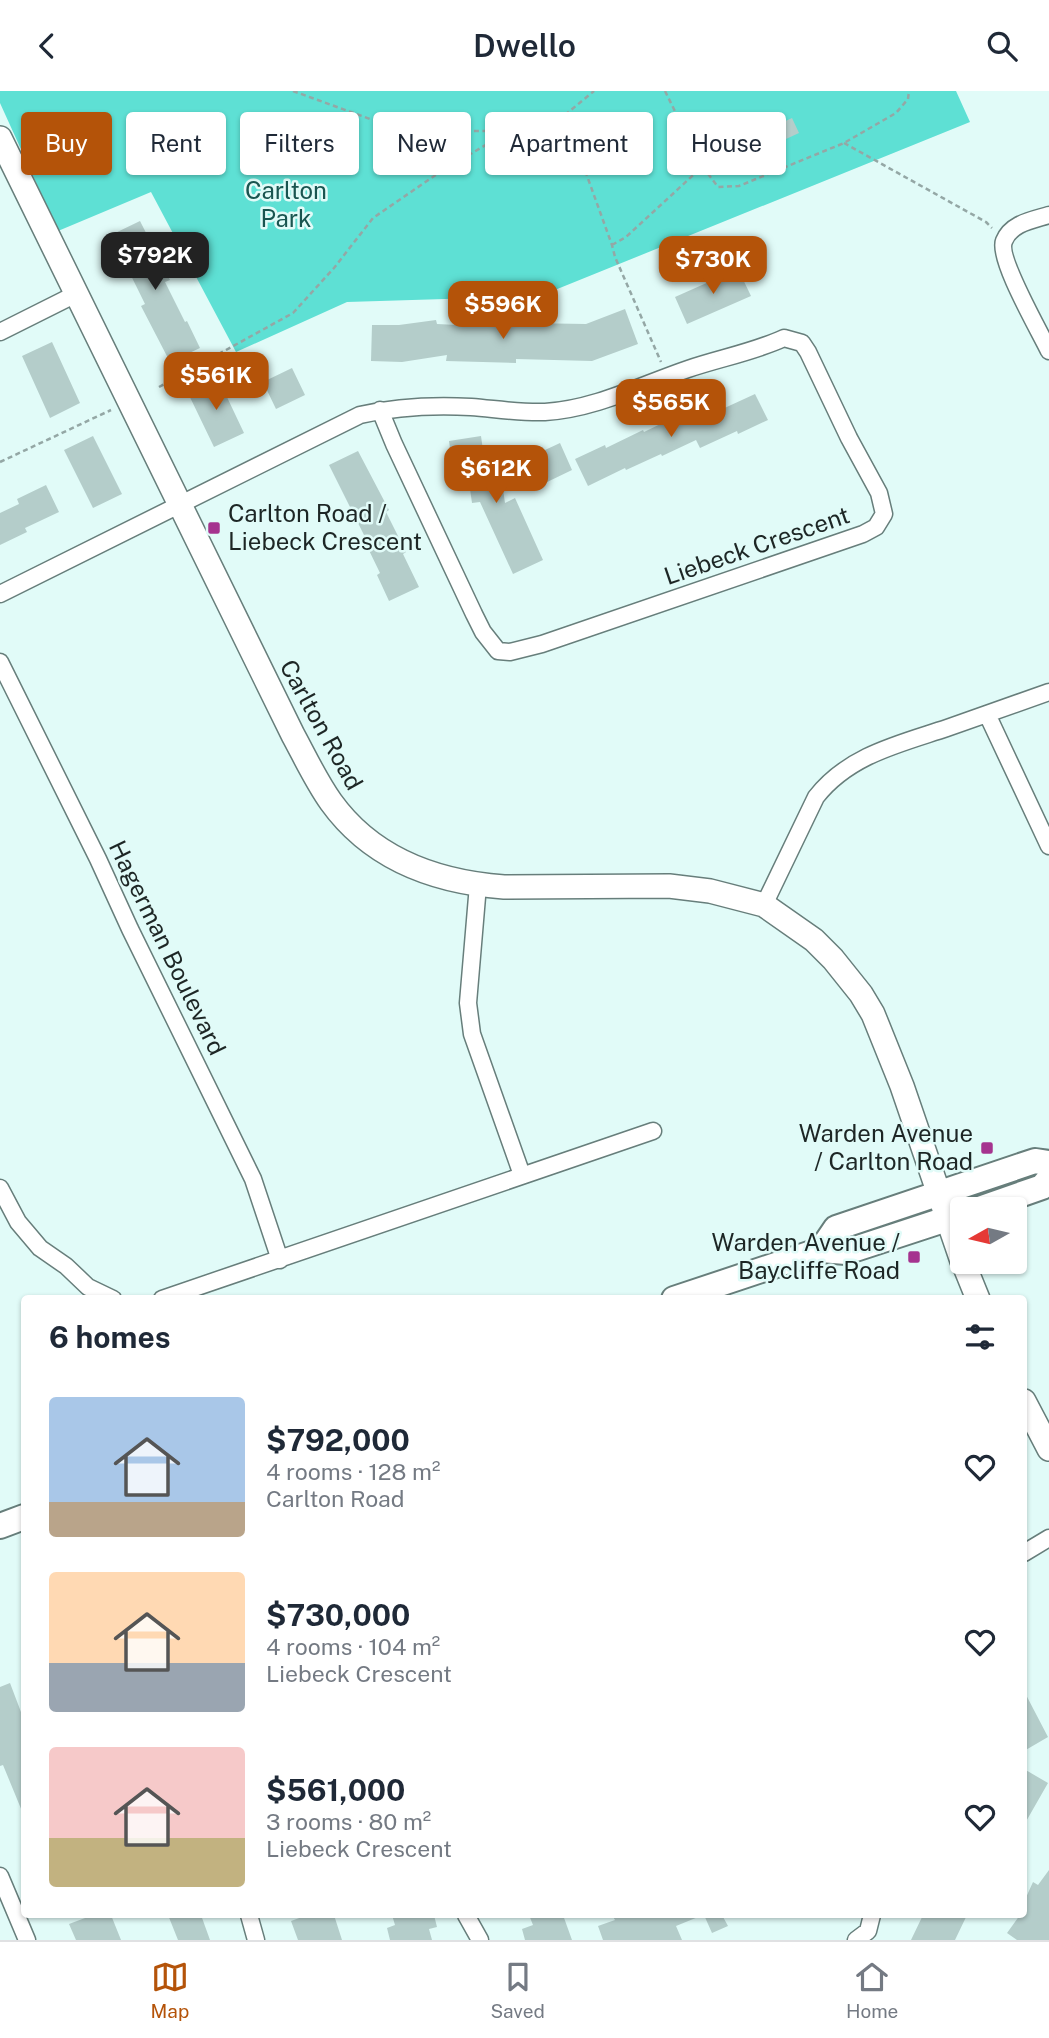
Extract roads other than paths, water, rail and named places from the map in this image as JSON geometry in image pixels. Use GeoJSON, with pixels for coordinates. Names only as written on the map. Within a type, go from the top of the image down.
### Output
{"type":"FeatureCollection","features":[{"type":"Feature","properties":{"kind":"main road","name":"Carlton Road"},"geometry":{"type":"LineString","coordinates":[[0,138],[293,736],[330,800],[349,824],[389,855],[407,865],[478,885],[669,886],[710,891],[764,905],[814,940],[861,994],[873,1014],[940,1193],[950,1208]]}},
{"type":"Feature","properties":{"kind":"main road"},"geometry":{"type":"LineString","coordinates":[[821,1250],[836,1228],[1035,1161],[1049,1163]]}},
{"type":"Feature","properties":{"kind":"main road"},"geometry":{"type":"LineString","coordinates":[[1013,1197],[1042,1187],[1049,1179]]}},
{"type":"Feature","properties":{"kind":"main road"},"geometry":{"type":"LineString","coordinates":[[686,1295],[821,1250],[846,1252],[950,1218]]}},
{"type":"Feature","properties":{"kind":"main road","name":"Carlton Road"},"geometry":{"type":"LineString","coordinates":[[968,1274],[976,1295]]}},
{"type":"Feature","properties":{"kind":"main road"},"geometry":{"type":"LineString","coordinates":[[1027,1407],[1049,1449]]}},
{"type":"Feature","properties":{"kind":"main road"},"geometry":{"type":"LineString","coordinates":[[0,1526],[21,1518]]}},
{"type":"Feature","properties":{"kind":"street"},"geometry":{"type":"LineString","coordinates":[[1049,215],[1026,221],[1010,232],[1004,240],[1004,257],[1011,275],[1049,351]]}},
{"type":"Feature","properties":{"kind":"street"},"geometry":{"type":"LineString","coordinates":[[0,332],[76,294]]}},
{"type":"Feature","properties":{"kind":"street","name":"Liebeck Crescent"},"geometry":{"type":"LineString","coordinates":[[0,593],[359,415],[380,410],[468,407],[545,412],[592,404],[784,338],[802,343],[879,493],[884,514],[876,527],[863,534],[577,632],[510,652],[498,651],[474,614],[380,410]]}},
{"type":"Feature","properties":{"kind":"street","name":"Hagerman Boulevard"},"geometry":{"type":"LineString","coordinates":[[0,662],[243,1157],[280,1259]]}},
{"type":"Feature","properties":{"kind":"street"},"geometry":{"type":"LineString","coordinates":[[764,905],[816,797],[826,784],[852,764],[884,748],[1049,692]]}},
{"type":"Feature","properties":{"kind":"street"},"geometry":{"type":"LineString","coordinates":[[987,714],[1049,846]]}},
{"type":"Feature","properties":{"kind":"street"},"geometry":{"type":"LineString","coordinates":[[478,885],[469,993],[472,1034],[522,1175]]}},
{"type":"Feature","properties":{"kind":"street"},"geometry":{"type":"LineString","coordinates":[[174,1295],[653,1131]]}},
{"type":"Feature","properties":{"kind":"street"},"geometry":{"type":"LineString","coordinates":[[0,1188],[18,1222],[40,1248],[66,1266],[88,1287],[105,1295]]}},
{"type":"Feature","properties":{"kind":"street"},"geometry":{"type":"LineString","coordinates":[[1027,1551],[1049,1538]]}},
{"type":"Feature","properties":{"kind":"street"},"geometry":{"type":"LineString","coordinates":[[0,1876],[27,1940]]}},
{"type":"Feature","properties":{"kind":"street"},"geometry":{"type":"LineString","coordinates":[[250,1918],[256,1940]]}},
{"type":"Feature","properties":{"kind":"street"},"geometry":{"type":"LineString","coordinates":[[468,1918],[480,1940]]}},
{"type":"Feature","properties":{"kind":"street"},"geometry":{"type":"LineString","coordinates":[[856,1940],[868,1931],[871,1918]]}},
{"type":"Feature","properties":{"kind":"place","name":"Carlton Road / Liebeck Crescent"},"geometry":{"type":"Point","coordinates":[214,528]}},
{"type":"Feature","properties":{"kind":"place","name":"Warden Avenue / Carlton Road"},"geometry":{"type":"Point","coordinates":[987,1148]}},
{"type":"Feature","properties":{"kind":"place","name":"Warden Avenue / Baycliffe Road"},"geometry":{"type":"Point","coordinates":[914,1257]}},
{"type":"Feature","properties":{"kind":"park label","name":"Carlton Park"},"geometry":{"type":"Point","coordinates":[286,205]}}]}
